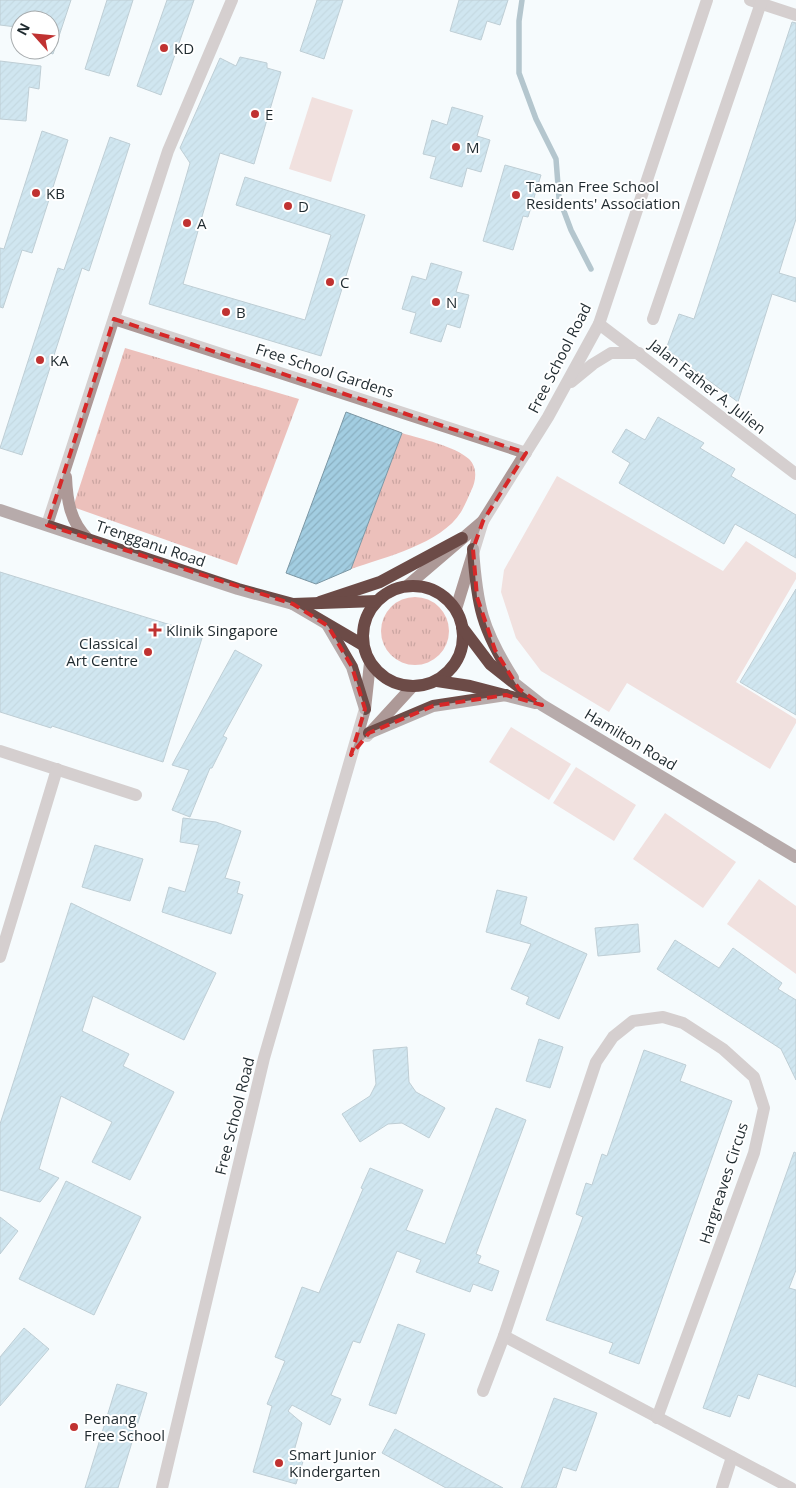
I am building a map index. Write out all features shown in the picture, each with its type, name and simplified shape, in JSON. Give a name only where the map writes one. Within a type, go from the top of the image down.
[{"type":"main road","name":"Trengganu Road","points":[[0,510],[238,589],[292,604],[363,644]]},
{"type":"main road","points":[[320,602],[380,582],[462,538]]},
{"type":"main road","points":[[474,549],[477,597],[484,625],[495,650],[519,689]]},
{"type":"main road","points":[[407,586],[422,587],[435,591],[446,599],[456,609],[462,627],[463,643],[458,658],[449,671],[437,681],[412,687],[395,684],[381,676],[370,663],[363,644],[366,621],[377,601],[391,591],[407,586]]},
{"type":"main road","name":"Trengganu Road","points":[[292,604],[377,601]]},
{"type":"main road","points":[[328,626],[352,667],[365,709]]},
{"type":"main road","points":[[462,627],[490,664],[519,689],[542,705]]},
{"type":"main road","name":"Hamilton Road","points":[[437,681],[470,686],[542,705],[796,857]]},
{"type":"main road","points":[[369,733],[433,706],[506,695]]},
{"type":"street","points":[[47,525],[176,129],[232,0]]},
{"type":"street","name":"Free School Road","points":[[456,609],[483,521],[566,386],[599,324],[708,0]]},
{"type":"street","points":[[653,319],[758,1],[796,15]]},
{"type":"street","name":"Free School Gardens","points":[[114,319],[332,388],[526,453]]},
{"type":"street","name":"Jalan Father A. Julien","points":[[599,324],[639,352],[796,474]]},
{"type":"street","points":[[566,386],[593,364],[611,354],[639,352]]},
{"type":"street","points":[[65,470],[68,506],[72,517],[88,539]]},
{"type":"street","name":"Free School Road","points":[[407,586],[483,521]]},
{"type":"street","name":"Free School Road","points":[[162,1488],[264,1058],[365,709],[370,663]]},
{"type":"street","name":"Free School Road","points":[[351,755],[412,687]]},
{"type":"street","points":[[0,750],[136,795]]},
{"type":"street","points":[[0,957],[3,936],[57,769]]},
{"type":"street","name":"Hargreaves Circus","points":[[483,1391],[504,1336],[596,1062],[613,1037],[633,1021],[663,1017],[683,1023],[723,1050],[754,1077],[764,1108],[754,1153],[657,1418]]},
{"type":"street","points":[[504,1336],[791,1488]]},
{"type":"street","points":[[722,1488],[732,1457]]},
{"type":"highlighted area","points":[[114,319],[526,453],[483,521],[473,549],[477,597],[495,650],[519,689],[542,705],[506,695],[433,706],[369,733],[351,755],[365,709],[352,667],[328,626],[293,604],[47,525]]},
{"type":"green space","points":[[312,97],[353,110],[331,182],[289,169]]},
{"type":"green space","points":[[125,348],[299,399],[237,565],[73,507]]},
{"type":"green space","points":[[402,433],[428,440],[463,454],[474,466],[475,479],[473,487],[461,512],[440,533],[411,548],[351,569]]},
{"type":"green space","points":[[557,476],[723,571],[746,541],[796,573],[796,579],[736,682],[796,719],[796,723],[770,769],[627,683],[609,712],[541,671],[516,638],[501,592],[504,570]]},
{"type":"green space","points":[[415,597],[428,599],[439,607],[447,618],[449,631],[447,644],[439,655],[428,663],[415,665],[402,663],[391,655],[383,644],[381,631],[383,618],[391,607],[402,599]]},
{"type":"green space","points":[[511,727],[571,764],[549,800],[489,762]]},
{"type":"green space","points":[[576,767],[636,805],[614,841],[553,803]]},
{"type":"green space","points":[[665,813],[736,862],[703,908],[633,859]]},
{"type":"green space","points":[[759,879],[796,906],[796,974],[727,924]]},
{"type":"building","points":[[0,0],[71,0],[60,33],[60,10],[10,10],[10,26],[0,25]]},
{"type":"building","points":[[107,0],[133,0],[109,76],[85,69]]},
{"type":"building","name":"KD","points":[[167,0],[194,0],[161,95],[137,86]]},
{"type":"building","points":[[317,0],[343,0],[324,59],[300,51]]},
{"type":"building","points":[[459,0],[508,0],[500,25],[487,21],[481,40],[450,31]]},
{"type":"building","points":[[792,22],[796,23],[796,219],[779,273],[796,278],[796,302],[772,294],[738,402],[666,349],[679,314],[694,319]]},
{"type":"building","points":[[240,57],[267,63],[267,68],[281,72],[254,164],[220,153],[183,284],[305,320],[331,235],[236,205],[245,177],[365,215],[321,356],[149,304],[190,163],[180,148],[220,58],[236,66]]},
{"type":"building","points":[[0,61],[41,66],[39,89],[29,87],[26,121],[0,119]]},
{"type":"building","name":"M","points":[[452,107],[483,116],[477,136],[490,140],[481,172],[467,168],[462,187],[430,178],[436,157],[423,154],[432,120],[447,125]]},
{"type":"building","name":"KB","points":[[42,131],[68,140],[32,253],[22,250],[3,308],[0,307],[0,248],[4,249]]},
{"type":"building","name":"KA","points":[[110,137],[130,144],[89,271],[82,268],[22,455],[0,448],[58,268],[64,270]]},
{"type":"building","name":"Taman Free School Residents' Association","points":[[505,165],[541,175],[528,217],[523,216],[513,250],[483,241]]},
{"type":"building","name":"N","points":[[431,263],[462,272],[456,292],[469,295],[460,328],[447,324],[441,342],[410,333],[416,313],[402,309],[412,276],[426,280]]},
{"type":"building","points":[[346,412],[402,433],[351,569],[316,584],[286,573]]},
{"type":"building","points":[[658,417],[704,443],[700,448],[735,469],[731,476],[796,515],[796,558],[735,524],[724,544],[619,483],[630,463],[612,452],[626,429],[645,440]]},
{"type":"building","points":[[0,572],[203,635],[163,762],[52,726],[51,728],[0,712]]},
{"type":"building","points":[[796,589],[796,715],[740,682]]},
{"type":"building","points":[[235,650],[262,665],[223,736],[227,738],[212,768],[210,768],[190,817],[172,810],[189,770],[172,765]]},
{"type":"building","points":[[183,818],[216,822],[241,831],[225,878],[240,882],[237,893],[243,895],[231,934],[162,912],[169,887],[185,892],[199,845],[180,842]]},
{"type":"building","points":[[95,845],[143,859],[130,901],[82,887]]},
{"type":"building","points":[[497,890],[527,897],[520,924],[587,954],[559,1019],[526,1004],[529,997],[511,989],[531,944],[486,932]]},
{"type":"building","points":[[71,903],[216,973],[184,1040],[93,996],[82,1031],[129,1054],[123,1066],[174,1092],[130,1180],[92,1162],[112,1122],[61,1096],[39,1169],[59,1178],[40,1202],[0,1190],[0,1124]]},
{"type":"building","points":[[638,924],[640,952],[598,956],[595,928]]},
{"type":"building","points":[[675,940],[719,968],[733,948],[782,983],[778,989],[796,1000],[796,1080],[781,1049],[657,969]]},
{"type":"building","points":[[539,1039],[563,1047],[550,1088],[526,1081]]},
{"type":"building","points":[[407,1047],[409,1082],[416,1092],[445,1108],[429,1138],[402,1123],[388,1124],[360,1142],[342,1114],[370,1096],[376,1084],[373,1050]]},
{"type":"building","points":[[644,1050],[686,1065],[680,1081],[732,1101],[639,1364],[609,1353],[613,1343],[546,1320],[583,1217],[576,1214],[586,1183],[592,1185],[602,1154],[607,1156]]},
{"type":"building","points":[[496,1108],[526,1120],[476,1254],[481,1256],[478,1263],[499,1271],[492,1291],[473,1284],[470,1292],[416,1272],[421,1260],[397,1251],[360,1343],[353,1341],[331,1395],[341,1399],[330,1425],[292,1405],[288,1411],[302,1423],[294,1451],[305,1455],[296,1484],[253,1472],[272,1406],[267,1404],[285,1361],[275,1357],[302,1287],[319,1293],[370,1168],[423,1190],[406,1230],[445,1244]]},
{"type":"building","points":[[794,1152],[796,1153],[796,1270],[789,1288],[796,1290],[796,1387],[758,1374],[749,1399],[738,1395],[730,1417],[703,1408]]},
{"type":"building","points":[[66,1181],[141,1217],[94,1315],[19,1279]]},
{"type":"building","points":[[0,1217],[18,1231],[0,1254]]},
{"type":"building","points":[[398,1324],[425,1334],[396,1414],[369,1405]]},
{"type":"building","points":[[24,1328],[49,1349],[0,1406],[0,1357]]},
{"type":"building","points":[[117,1384],[147,1393],[118,1488],[85,1488]]},
{"type":"building","points":[[554,1398],[597,1413],[576,1471],[563,1467],[556,1488],[521,1488]]},
{"type":"building","points":[[395,1429],[503,1488],[446,1488],[382,1453]]},
{"type":"waterway","points":[[522,0],[519,21],[519,73],[536,119],[556,159],[559,198],[571,230],[591,269]]},
{"type":"place","name":"KD","points":[[164,48]]},
{"type":"place","name":"E","points":[[255,114]]},
{"type":"place","name":"M","points":[[456,147]]},
{"type":"place","name":"KB","points":[[36,193]]},
{"type":"place","name":"Taman Free School Residents' Association","points":[[516,195]]},
{"type":"place","name":"D","points":[[288,206]]},
{"type":"place","name":"A","points":[[187,223]]},
{"type":"place","name":"C","points":[[330,282]]},
{"type":"place","name":"N","points":[[436,302]]},
{"type":"place","name":"B","points":[[226,312]]},
{"type":"place","name":"KA","points":[[40,360]]},
{"type":"place","name":"Klinik Singapore","points":[[155,630]]},
{"type":"place","name":"Classical Art Centre","points":[[148,652]]},
{"type":"place","name":"Penang Free School","points":[[74,1427]]},
{"type":"place","name":"Smart Junior Kindergarten","points":[[279,1463]]}]
